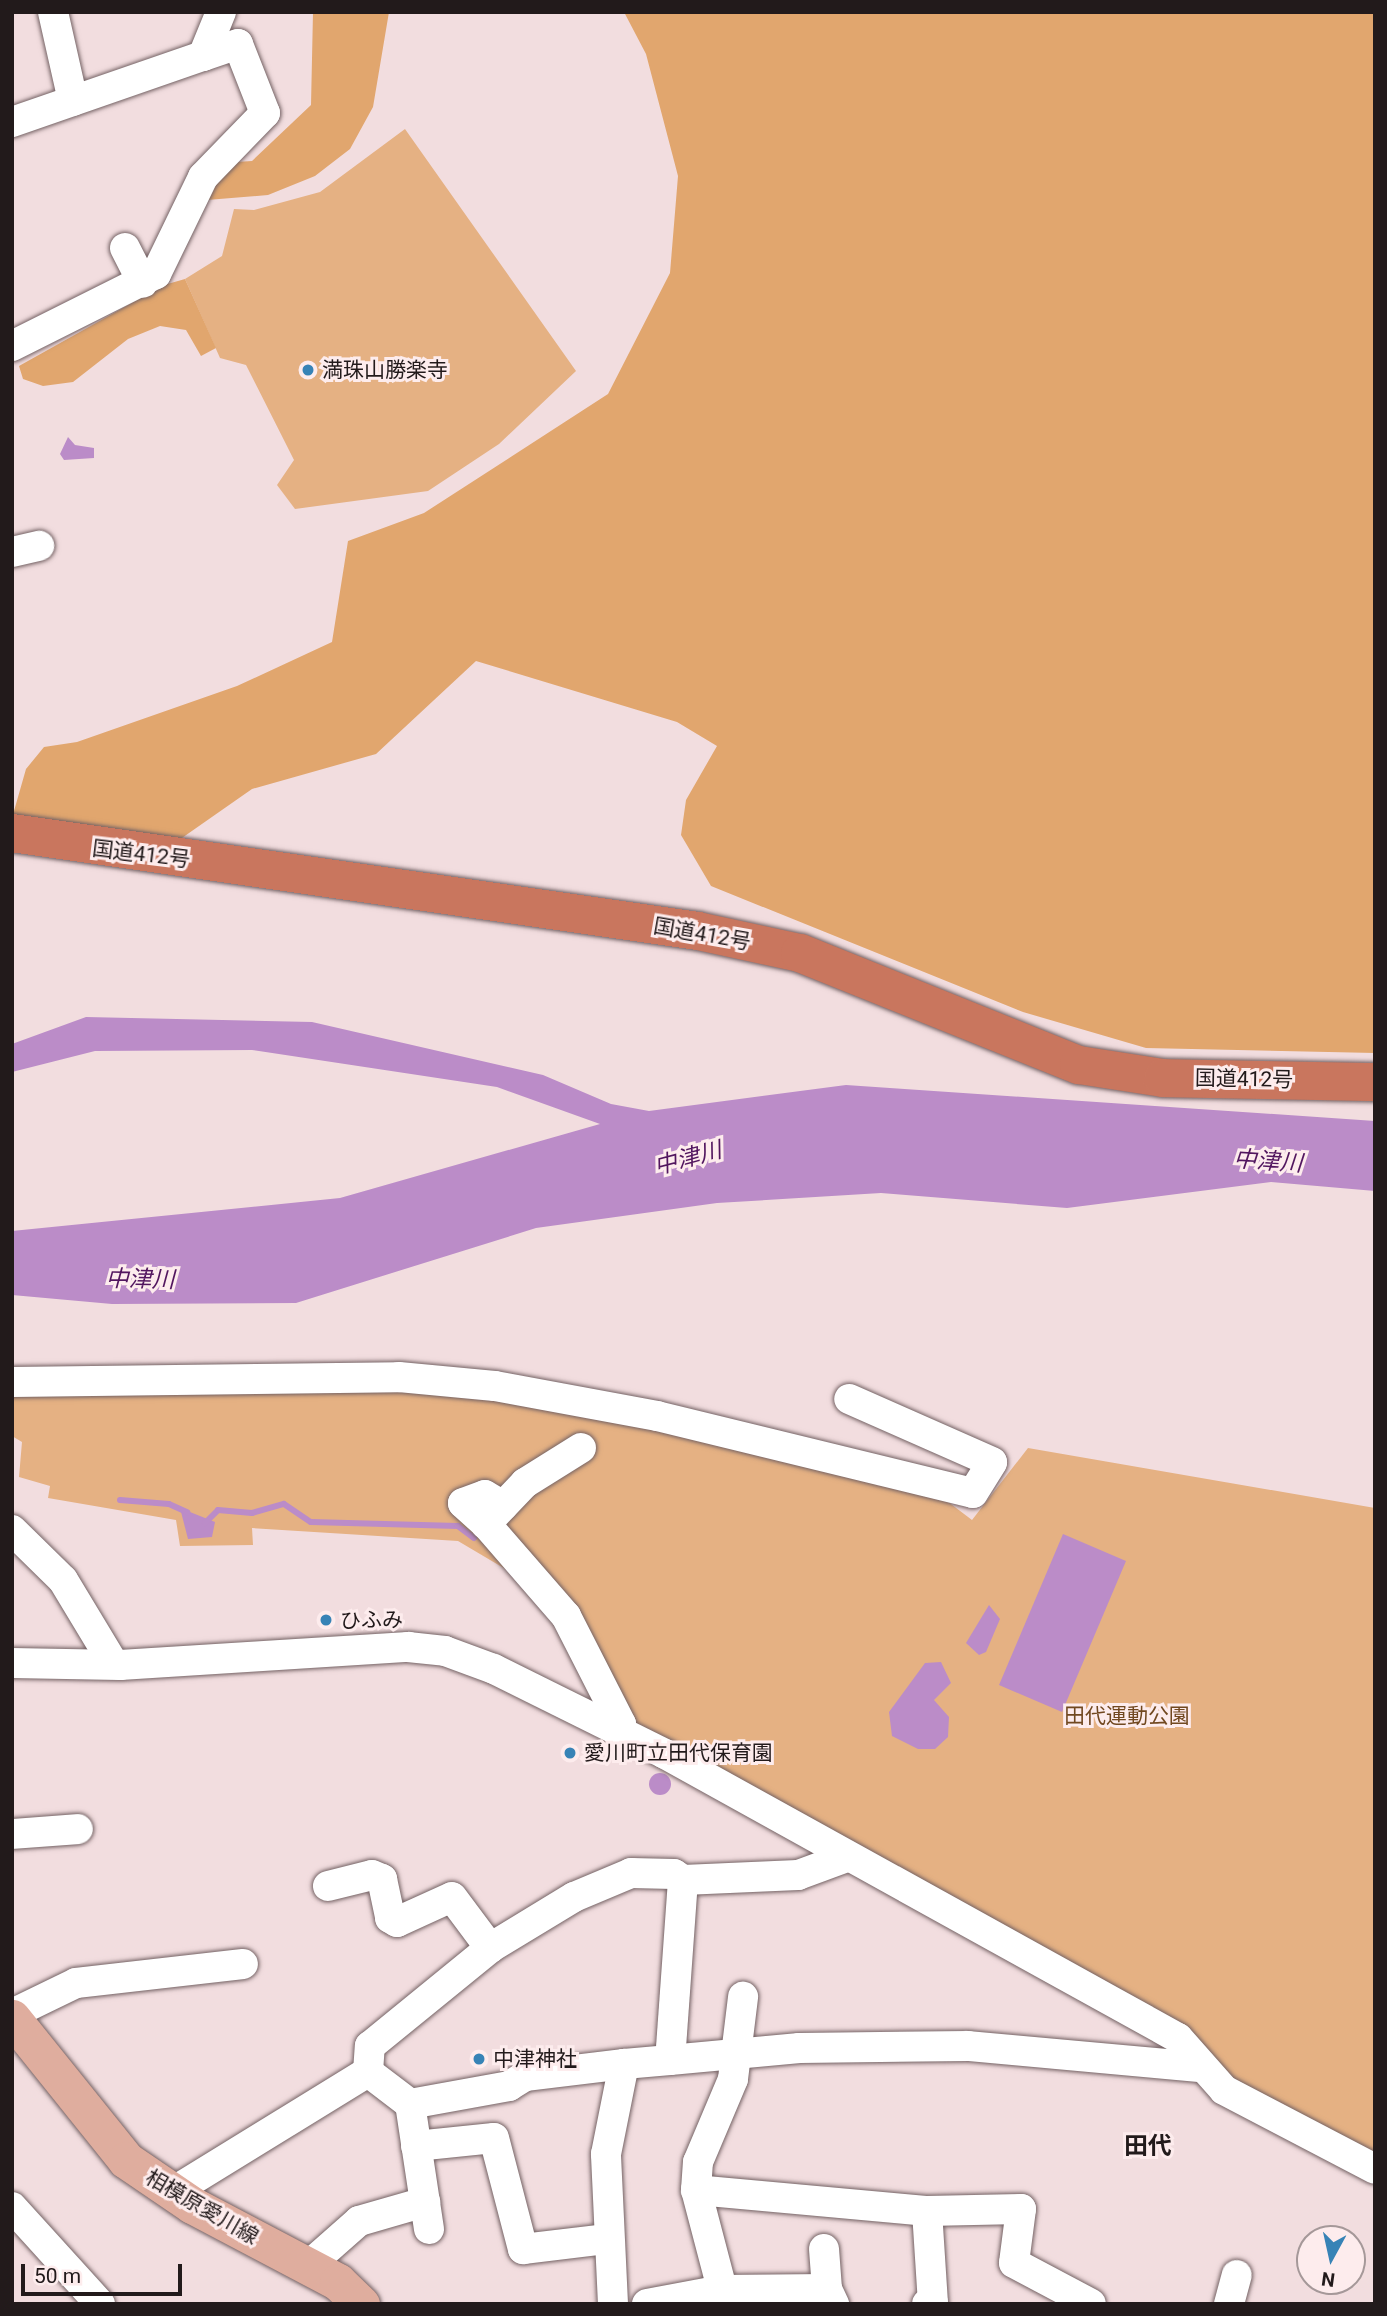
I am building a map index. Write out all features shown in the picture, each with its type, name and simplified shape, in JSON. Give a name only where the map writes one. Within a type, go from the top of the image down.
[{"type":"highway","name":"国道412号","points":[[12,833],[684,929],[787,950],[1079,1065],[1163,1078],[1375,1082]]},
{"type":"main road","name":"相模原愛川線","points":[[12,2016],[98,2133],[172,2193],[338,2282],[361,2304]]},
{"type":"street","points":[[53,12],[73,102]]},
{"type":"street","points":[[203,57],[221,12]]},
{"type":"street","points":[[12,122],[238,44],[265,113],[203,177],[156,274],[143,283],[12,346]]},
{"type":"street","points":[[125,248],[143,283]]},
{"type":"street","points":[[12,1382],[399,1377],[495,1386],[657,1416],[973,1493],[992,1462],[849,1399]]},
{"type":"street","points":[[581,1448],[525,1483],[495,1515],[566,1616],[621,1724],[619,1731]]},
{"type":"street","points":[[12,1530],[63,1580],[113,1663]]},
{"type":"street","points":[[12,1663],[113,1663],[408,1647],[445,1651],[619,1731],[1178,2038],[1198,2067],[1224,2090],[1375,2169]]},
{"type":"street","points":[[12,1834],[66,1835]]},
{"type":"street","points":[[368,2072],[370,2046],[490,1948],[574,1896],[631,1873],[674,1874],[683,1880],[798,1875],[847,1857]]},
{"type":"street","points":[[328,1886],[372,1875],[382,1879],[390,1918],[397,1922],[452,1897],[490,1948]]},
{"type":"street","points":[[670,2060],[683,1880]]},
{"type":"street","points":[[12,2016],[76,1983],[243,1964]]},
{"type":"street","points":[[724,2297],[696,2190],[698,2162],[739,2055],[743,1997]]},
{"type":"street","points":[[410,2104],[509,2086],[525,2076],[624,2064],[739,2055],[968,2046],[1198,2067]]},
{"type":"street","points":[[613,2304],[607,2239],[606,2154],[624,2064]]},
{"type":"street","points":[[308,2266],[359,2221],[427,2216],[410,2104],[368,2072]]},
{"type":"street","points":[[172,2193],[368,2072]]},
{"type":"street","points":[[416,2146],[494,2138],[523,2249],[607,2239]]},
{"type":"street","points":[[696,2190],[927,2211],[1021,2209],[1014,2263],[1083,2303]]},
{"type":"street","points":[[12,2207],[85,2299]]},
{"type":"street","points":[[927,2211],[931,2303]]},
{"type":"street","points":[[648,2304],[724,2297],[831,2297],[824,2249]]},
{"type":"street","points":[[1229,2304],[1237,2275]]},
{"type":"green space","points":[[405,129],[576,371],[499,444],[428,491],[295,509],[277,485],[294,460],[246,365],[220,358],[185,279],[222,256],[234,209],[254,210],[320,192]]},
{"type":"green space","name":"田代運動公園","points":[[435,1390],[660,1427],[939,1495],[972,1520],[1028,1448],[1375,1508],[1375,2159],[1235,2086],[629,1725],[539,1589],[458,1541],[252,1528],[253,1545],[180,1546],[176,1520],[48,1498],[50,1486],[19,1477],[22,1442],[12,1436],[12,1393]]},
{"type":"shaded area","points":[[313,12],[389,12],[373,107],[350,149],[315,176],[268,195],[207,200],[220,163],[252,161],[311,105]]},
{"type":"shaded area","points":[[624,12],[1375,12],[1375,1053],[1146,1048],[1023,1012],[711,886],[681,835],[686,800],[717,746],[677,722],[476,661],[376,754],[252,789],[179,840],[12,818],[26,769],[44,747],[77,742],[237,686],[332,642],[348,541],[424,513],[608,394],[670,273],[678,176],[646,54]]},
{"type":"shaded area","points":[[185,279],[216,348],[201,356],[186,330],[160,326],[128,339],[73,382],[43,386],[23,379],[19,366],[164,285]]},
{"type":"water","points":[[68,437],[75,445],[94,448],[94,458],[64,460],[60,454]]},
{"type":"water","name":"中津川","points":[[86,1017],[312,1022],[543,1075],[611,1104],[649,1111],[846,1085],[1375,1121],[1375,1191],[1271,1182],[1067,1208],[881,1193],[717,1203],[536,1228],[296,1303],[112,1304],[12,1295],[12,1231],[340,1198],[600,1124],[497,1087],[252,1050],[95,1051],[12,1072],[12,1044]]},
{"type":"water","points":[[180,1508],[215,1522],[212,1537],[188,1539]]},
{"type":"water","points":[[1063,1534],[1126,1561],[1062,1712],[999,1685]]},
{"type":"water","points":[[989,1605],[1000,1619],[986,1652],[979,1655],[966,1643]]},
{"type":"water","points":[[941,1662],[951,1683],[934,1700],[949,1717],[948,1737],[935,1749],[918,1749],[892,1736],[889,1712],[925,1663]]},
{"type":"water","points":[[660,1773],[668,1776],[671,1784],[668,1792],[660,1795],[652,1792],[649,1784],[652,1776]]},
{"type":"waterway","points":[[120,1500],[169,1504],[187,1512]]},
{"type":"waterway","points":[[205,1523],[218,1510],[252,1513],[284,1504],[311,1522],[458,1526],[474,1538]]},
{"type":"place","name":"満珠山勝楽寺","points":[[308,370]]},
{"type":"place","name":"ひふみ","points":[[326,1620]]},
{"type":"place","name":"愛川町立田代保育園","points":[[570,1753]]},
{"type":"place","name":"中津神社","points":[[479,2059]]},
{"type":"district","name":"田代","points":[[1148,2147]]}]
